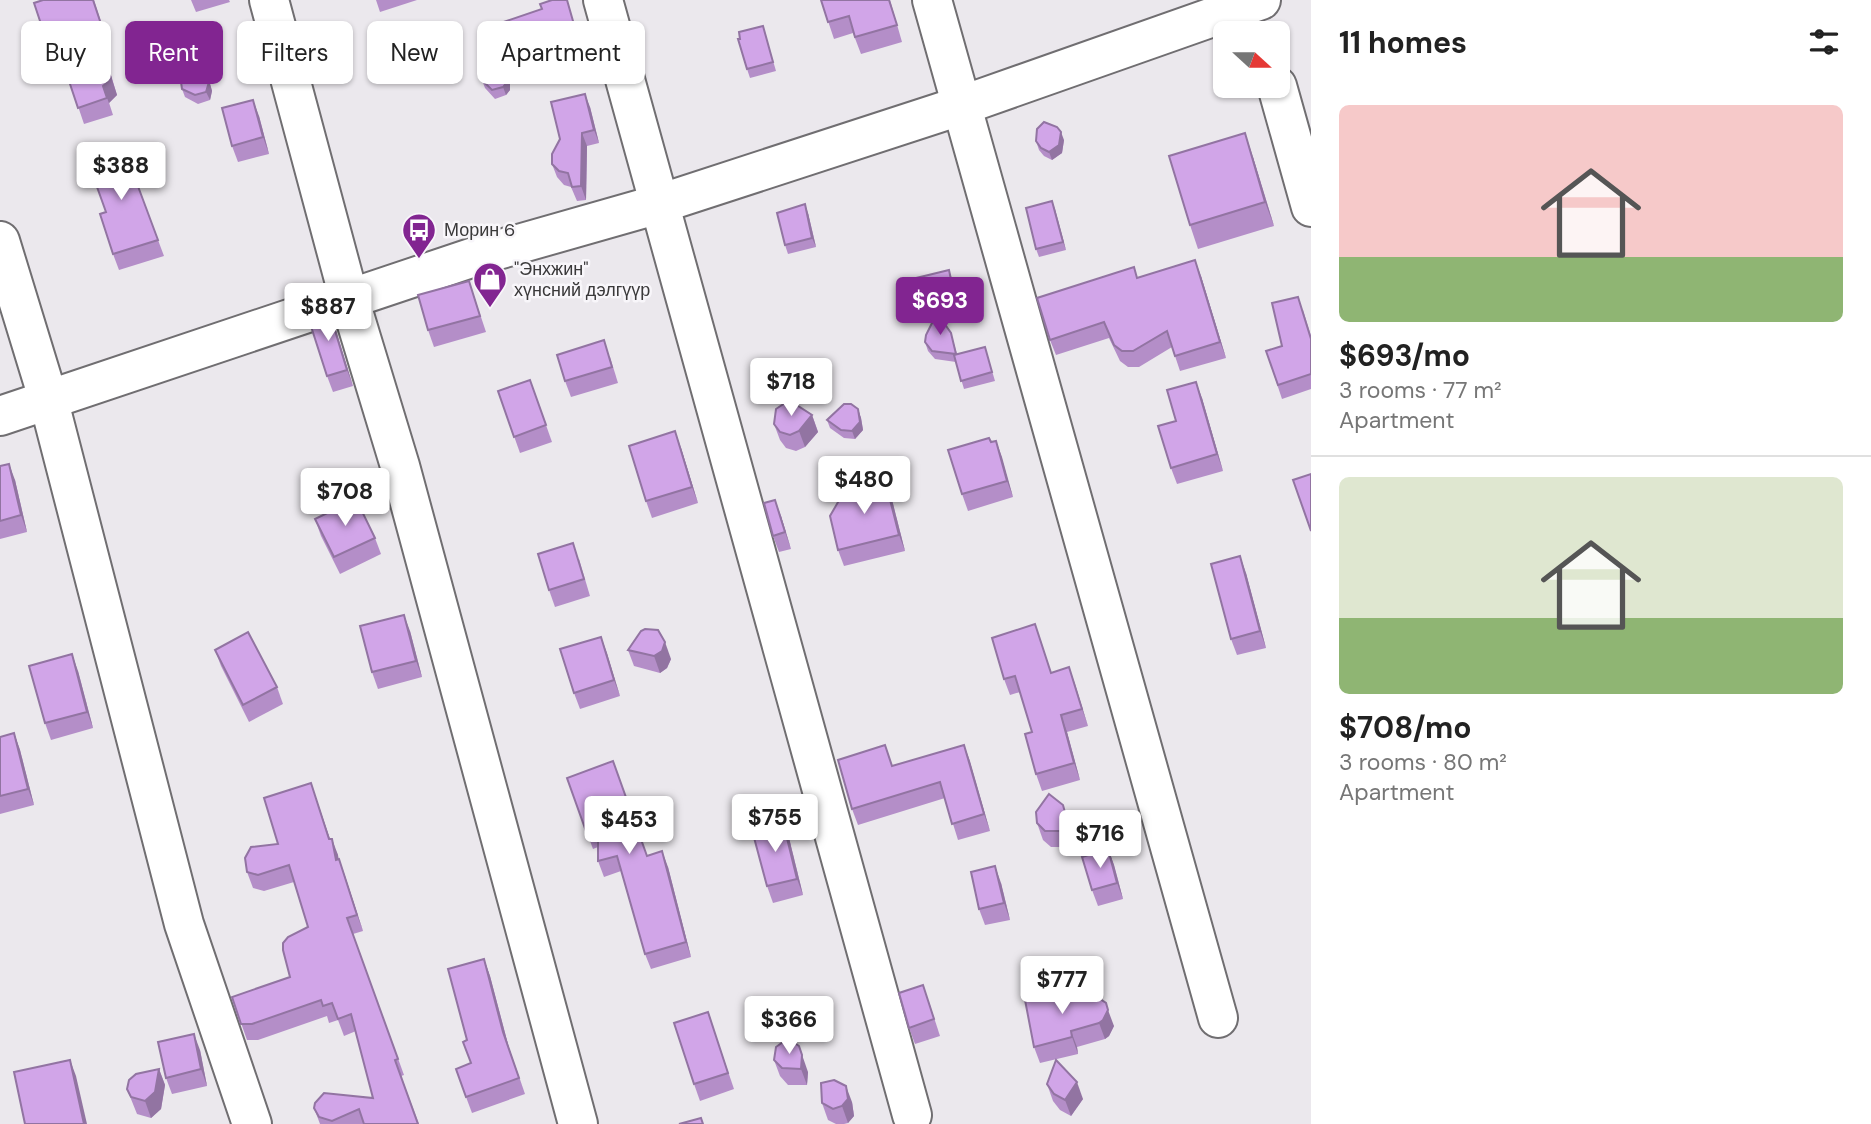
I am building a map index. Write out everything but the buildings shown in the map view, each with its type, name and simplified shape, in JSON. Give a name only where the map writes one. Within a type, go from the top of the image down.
[{"type":"street","points":[[269,0],[349,298],[400,466],[578,1124]]},
{"type":"street","points":[[603,0],[912,1115]]},
{"type":"street","points":[[932,0],[1218,1018]]},
{"type":"street","points":[[0,415],[480,254],[659,204],[1258,9]]},
{"type":"street","points":[[1280,98],[1311,207]]},
{"type":"street","points":[[0,241],[48,398],[184,925],[252,1124]]},
{"type":"place","name":"Морин 6","points":[[419,260]]},
{"type":"place","name":"\"Энхжин\" хүнсний дэлгүүр","points":[[490,309]]}]
